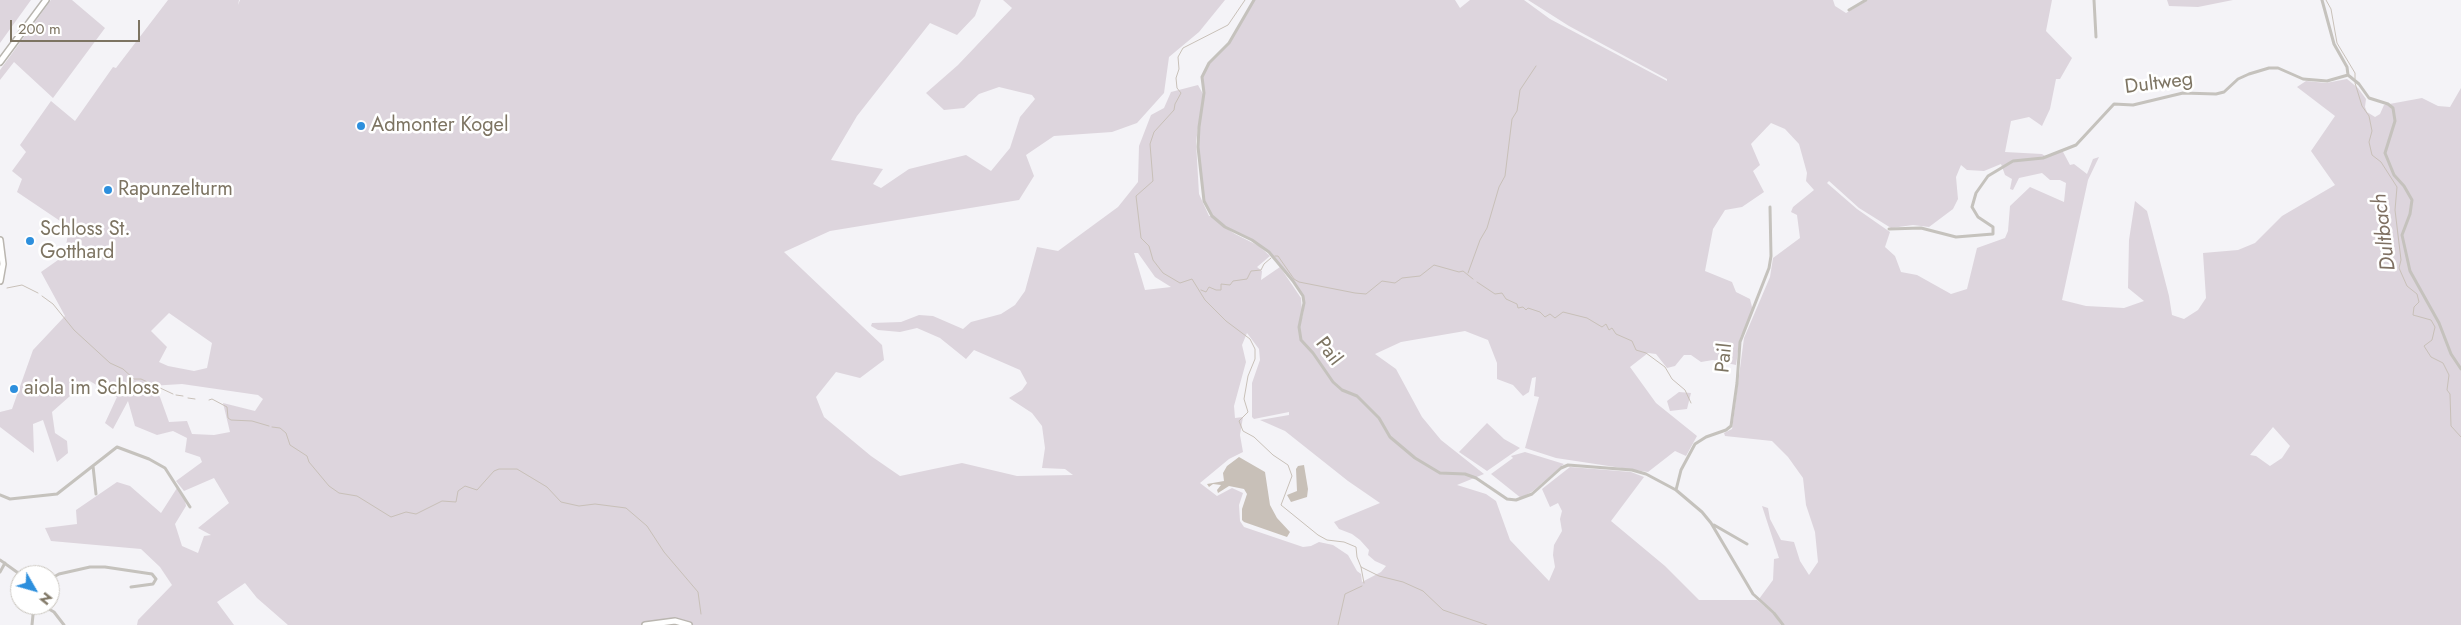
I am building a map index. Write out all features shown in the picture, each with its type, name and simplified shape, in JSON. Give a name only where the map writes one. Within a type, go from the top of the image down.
[{"type":"main road","points":[[0,62],[46,0]]},
{"type":"main road","points":[[0,240],[3,264],[0,282]]},
{"type":"main road","points":[[646,625],[675,622],[689,625]]},
{"type":"street","name":"Pail","points":[[1254,0],[1228,43],[1209,63],[1202,77],[1204,94],[1198,127],[1198,147],[1204,201],[1212,216],[1225,227],[1252,240],[1269,252],[1293,281],[1303,296],[1304,303],[1299,326],[1301,340],[1313,353],[1333,382],[1342,390],[1357,396],[1379,418],[1390,436],[1415,458],[1440,472],[1465,474],[1476,478],[1507,499],[1524,498],[1532,494],[1561,468],[1575,464],[1639,472],[1676,490],[1711,523],[1747,544]]},
{"type":"street","points":[[1850,10],[1866,0]]},
{"type":"street","points":[[2094,0],[2096,37]]},
{"type":"street","points":[[2322,0],[2334,44],[2347,67],[2348,75],[2369,98],[2388,104],[2393,108],[2395,121],[2385,153],[2394,175],[2407,190],[2412,200],[2412,207],[2402,235],[2410,271],[2439,323],[2451,354],[2461,369]]},
{"type":"street","name":"Dultweg","points":[[1889,229],[1921,228],[1956,236],[1994,234],[1993,227],[1978,217],[1972,208],[1976,193],[1988,176],[2013,161],[2043,158],[2076,145],[2114,104],[2133,105],[2183,93],[2216,94],[2224,92],[2238,79],[2269,68],[2278,68],[2304,79],[2327,81],[2348,75]]},
{"type":"street","name":"Pail","points":[[1676,490],[1680,470],[1695,444],[1706,436],[1726,430],[1730,426],[1738,383],[1740,342],[1770,268],[1770,206]]},
{"type":"street","points":[[0,494],[10,499],[57,494],[117,447],[129,450],[165,468],[190,507]]},
{"type":"street","points":[[93,466],[96,494]]},
{"type":"street","name":"Pail","points":[[1711,523],[1753,594],[1774,613],[1783,625]]},
{"type":"street","points":[[0,560],[10,567]]},
{"type":"street","points":[[0,572],[5,563]]},
{"type":"street","points":[[60,574],[90,567],[105,567],[152,574],[156,579],[153,584],[132,587]]},
{"type":"street","points":[[56,615],[64,625]]},
{"type":"shaded area","points":[[0,0],[31,0],[0,43]]},
{"type":"shaded area","points":[[51,0],[72,0],[105,28],[53,98],[14,62],[0,80],[0,70]]},
{"type":"shaded area","points":[[168,0],[239,0],[238,5],[240,0],[981,0],[975,16],[957,35],[930,23],[857,116],[831,160],[883,169],[873,184],[881,188],[909,169],[966,155],[991,171],[1010,148],[1020,117],[1035,99],[1032,95],[999,87],[979,94],[964,108],[944,110],[926,93],[958,65],[1012,8],[1003,0],[1225,0],[1199,32],[1169,57],[1164,93],[1137,123],[1112,132],[1054,136],[1026,155],[1034,176],[1019,200],[830,231],[784,252],[882,345],[884,360],[860,378],[836,372],[816,397],[824,417],[871,456],[900,476],[962,463],[1017,476],[1073,475],[1065,469],[1042,468],[1045,448],[1042,426],[1032,413],[1009,398],[1022,390],[1027,383],[1020,370],[974,350],[966,359],[940,338],[917,328],[900,332],[878,330],[871,326],[872,323],[901,322],[919,315],[933,316],[963,329],[971,322],[1001,314],[1015,305],[1025,291],[1037,247],[1058,251],[1118,207],[1138,182],[1139,146],[1151,115],[1164,108],[1171,92],[1198,85],[1203,94],[1196,142],[1199,194],[1209,216],[1212,216],[1204,201],[1198,147],[1204,93],[1202,77],[1209,63],[1229,43],[1254,0],[1455,0],[1460,8],[1470,0],[1524,0],[1550,19],[1667,81],[1667,79],[1569,26],[1528,0],[1833,0],[1835,6],[1846,13],[1868,0],[2052,0],[2046,31],[2072,58],[2060,79],[2056,79],[2050,109],[2042,126],[2029,117],[2011,121],[2005,152],[2042,154],[2045,156],[2062,150],[2070,165],[2074,164],[2087,174],[2093,159],[2099,157],[2088,180],[2062,300],[2086,306],[2124,308],[2144,301],[2128,288],[2129,240],[2135,201],[2147,211],[2169,296],[2172,315],[2184,319],[2198,310],[2206,298],[2203,253],[2238,250],[2255,243],[2282,216],[2335,185],[2311,151],[2335,116],[2297,87],[2306,81],[2326,83],[2347,79],[2358,88],[2366,99],[2365,107],[2367,112],[2375,117],[2380,114],[2384,105],[2422,98],[2438,106],[2450,107],[2461,88],[2461,625],[1784,625],[1775,612],[1759,599],[1773,580],[1774,559],[1779,558],[1762,506],[1768,508],[1770,519],[1781,540],[1794,542],[1800,561],[1809,575],[1818,562],[1815,532],[1806,505],[1803,478],[1788,457],[1772,441],[1725,436],[1724,433],[1732,429],[1744,338],[1770,277],[1773,258],[1800,238],[1797,215],[1791,212],[1793,207],[1814,190],[1806,181],[1807,173],[1799,144],[1785,129],[1771,123],[1751,144],[1760,165],[1753,171],[1764,192],[1742,207],[1725,210],[1713,229],[1705,271],[1732,282],[1736,292],[1750,299],[1753,311],[1740,338],[1736,365],[1713,360],[1701,362],[1691,355],[1684,355],[1675,366],[1667,368],[1656,354],[1648,353],[1630,367],[1656,403],[1697,436],[1686,456],[1675,451],[1648,472],[1556,458],[1525,448],[1539,397],[1534,396],[1536,377],[1532,378],[1529,392],[1523,396],[1513,385],[1497,379],[1497,363],[1488,340],[1465,331],[1401,342],[1375,354],[1396,369],[1422,417],[1441,440],[1484,474],[1457,485],[1486,494],[1496,501],[1510,540],[1549,581],[1555,567],[1554,545],[1562,531],[1560,519],[1562,511],[1558,503],[1550,507],[1542,489],[1570,467],[1631,472],[1644,477],[1611,521],[1665,566],[1699,600],[1757,600],[1774,614],[1781,625],[288,625],[257,598],[245,583],[217,602],[234,625],[137,625],[138,620],[172,585],[160,567],[141,549],[51,541],[45,528],[77,524],[76,510],[117,482],[130,486],[161,513],[177,488],[185,500],[186,506],[175,524],[182,546],[198,553],[204,536],[211,535],[198,528],[229,503],[214,478],[184,491],[176,481],[202,462],[200,457],[185,452],[187,438],[173,431],[157,435],[135,426],[128,401],[113,429],[105,423],[117,397],[88,380],[52,412],[55,433],[67,441],[68,453],[57,462],[43,420],[33,424],[34,453],[0,427],[0,412],[12,409],[33,350],[65,316],[41,272],[58,260],[66,246],[69,227],[17,192],[22,179],[12,171],[26,152],[20,145],[51,101],[75,121],[113,67],[116,68]],"holes":[[[2001,164],[2005,175],[2012,179],[2010,189],[2013,190],[2019,178],[2042,173],[2050,180],[2060,180],[2066,183],[2064,202],[2030,187],[2010,206],[2008,231],[2005,238],[1977,248],[1967,289],[1951,294],[1917,275],[1901,272],[1895,256],[1885,247],[1890,232],[1857,209],[1827,183],[1829,181],[1859,208],[1891,228],[1913,225],[1929,227],[1953,209],[1958,199],[1956,177],[1961,165],[1967,170],[1984,171]],[[1212,216],[1225,227],[1252,240],[1269,252],[1293,281],[1303,296],[1304,303],[1303,315],[1299,326],[1302,311],[1301,298],[1280,267],[1261,280],[1262,271],[1257,267],[1270,256],[1259,246],[1235,234],[1223,226]],[[1134,253],[1138,253],[1155,277],[1171,287],[1145,290]],[[169,313],[212,343],[207,368],[194,371],[168,366],[159,362],[167,347],[151,331]],[[1247,333],[1259,349],[1260,360],[1252,383],[1252,417],[1254,419],[1289,412],[1289,415],[1260,420],[1285,431],[1348,481],[1380,503],[1334,522],[1339,529],[1352,534],[1360,540],[1369,550],[1368,555],[1375,561],[1386,566],[1381,572],[1362,582],[1361,574],[1357,571],[1348,555],[1333,545],[1319,542],[1303,547],[1244,527],[1240,521],[1239,505],[1243,493],[1232,488],[1217,496],[1200,483],[1229,459],[1243,452],[1240,435],[1243,417],[1235,418],[1234,406],[1246,362],[1242,345]],[[182,384],[258,395],[263,399],[255,411],[223,403],[230,432],[214,435],[192,434],[187,421],[169,422],[160,397],[150,386]],[[2273,427],[2290,446],[2282,458],[2270,466],[2256,456],[2250,455]]]},
{"type":"shaded area","points":[[2167,0],[2233,0],[2198,7],[2169,6]]},
{"type":"shaded area","points":[[1679,392],[1691,393],[1687,409],[1670,411],[1667,401]]},
{"type":"shaded area","points":[[1487,423],[1504,439],[1520,448],[1487,471],[1459,452]]},
{"type":"shaded area","points":[[1525,452],[1564,464],[1533,491],[1521,498],[1491,474],[1513,458],[1511,456]]},
{"type":"shaded area","points":[[1239,457],[1265,472],[1270,505],[1277,518],[1290,532],[1287,537],[1242,520],[1242,509],[1247,494],[1244,489],[1229,486],[1218,493],[1217,490],[1221,485],[1213,484],[1209,487],[1207,484],[1224,481],[1223,473],[1227,466]]},
{"type":"shaded area","points":[[1304,465],[1308,489],[1307,497],[1291,502],[1287,495],[1297,491],[1296,469],[1298,466]]},
{"type":"waterway","points":[[1245,0],[1228,25],[1183,48],[1178,57],[1179,69],[1176,78],[1177,88],[1181,93],[1174,110],[1154,132],[1150,144],[1153,181],[1136,196],[1141,238],[1149,246],[1153,260],[1163,273],[1180,283],[1192,279],[1205,300],[1226,321],[1250,339],[1255,349],[1255,359],[1248,376],[1244,399],[1248,412],[1239,421],[1243,431],[1254,437],[1273,455],[1288,465],[1292,476],[1281,505],[1318,535],[1327,540],[1344,542],[1356,547],[1361,567],[1379,576],[1403,582],[1423,591],[1443,610],[1487,625]]},
{"type":"waterway","name":"Dultbach","points":[[2326,0],[2331,9],[2337,43],[2355,73],[2355,79]]},
{"type":"waterway","points":[[1468,273],[1480,240],[1487,228],[1499,187],[1505,176],[1512,119],[1517,111],[1520,90],[1536,66]]},
{"type":"waterway","name":"Dultbach","points":[[2355,83],[2362,106],[2369,116],[2372,131],[2369,142],[2372,155],[2381,162],[2397,187],[2395,210],[2401,260],[2399,268],[2407,286],[2417,294],[2419,302],[2414,307],[2413,315],[2431,320],[2435,327],[2432,340],[2424,346],[2431,357],[2443,363],[2449,375],[2447,390],[2450,394],[2451,426],[2461,437]]},
{"type":"waterway","points":[[1275,256],[1278,256],[1294,279],[1299,282],[1355,293],[1366,294],[1382,281],[1395,283],[1402,278],[1420,276],[1434,265],[1459,272],[1463,271],[1473,279]]},
{"type":"waterway","points":[[1201,290],[1206,292],[1209,287],[1221,290],[1221,284],[1230,285],[1233,281],[1247,279],[1251,271],[1261,270],[1264,264],[1271,258]]},
{"type":"waterway","points":[[1477,282],[1495,294],[1502,293],[1506,299],[1517,304],[1518,308],[1523,307],[1526,310],[1528,308],[1540,312],[1545,317],[1550,314],[1555,318],[1563,312],[1587,318],[1602,327],[1606,324],[1609,330],[1612,328],[1616,334],[1632,341],[1636,350],[1646,353],[1665,367],[1672,379],[1685,390],[1691,403]]},
{"type":"waterway","points":[[7,288],[22,285],[38,293]]},
{"type":"waterway","points":[[42,296],[53,304],[74,330],[110,363],[123,369],[134,379],[141,379],[173,394]]},
{"type":"waterway","points":[[176,395],[183,396]]},
{"type":"waterway","points":[[188,398],[195,399]]},
{"type":"waterway","points":[[209,400],[212,399],[227,407],[228,418],[231,420],[252,421],[269,426]]},
{"type":"waterway","points":[[272,427],[280,428],[286,433],[290,445],[307,456],[309,462],[329,486],[339,493],[357,496],[391,517],[406,512],[416,514],[442,501],[456,502],[458,491],[465,486],[477,490],[494,471],[499,469],[517,469],[547,487],[561,502],[579,506],[595,504],[626,508],[647,526],[664,552],[698,592],[701,614]]},
{"type":"waterway","points":[[1361,567],[1364,583]]},
{"type":"waterway","points":[[1338,625],[1345,594],[1362,586]]},
{"type":"place","name":"Admonter Kogel","points":[[361,126]]},
{"type":"place","name":"Rapunzelturm","points":[[108,190]]},
{"type":"place","name":"Schloss St. Gotthard","points":[[30,241]]},
{"type":"place","name":"aiola im Schloss","points":[[14,389]]}]
